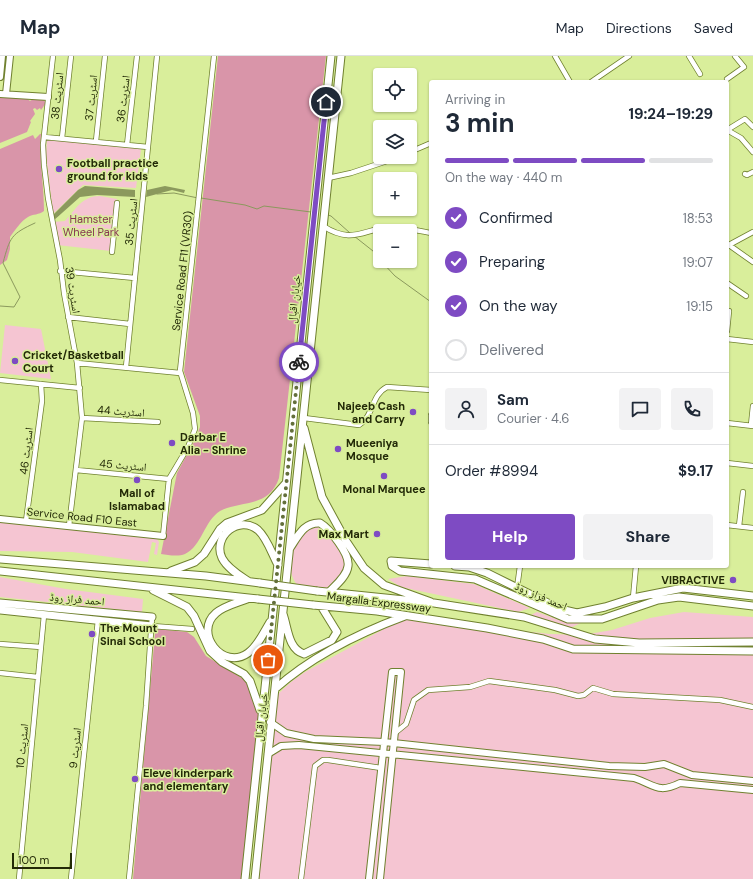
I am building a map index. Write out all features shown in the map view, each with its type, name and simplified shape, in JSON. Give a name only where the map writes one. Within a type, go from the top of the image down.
[{"type":"main road","name":"خیابان اقبال","points":[[245,879],[261,712],[278,566],[331,56]]},
{"type":"main road","name":"خیابان اقبال","points":[[254,879],[341,56]]},
{"type":"main road","points":[[318,178],[328,178]]},
{"type":"main road","points":[[298,372],[308,373]]},
{"type":"main road","points":[[303,421],[322,497],[346,541],[364,568],[384,585],[434,603]]},
{"type":"main road","points":[[165,573],[195,562],[204,554],[220,529],[227,523],[262,510],[286,483]]},
{"type":"main road","points":[[289,549],[303,529],[308,525],[320,523],[327,527],[336,539],[347,559],[348,566],[345,573],[330,591]]},
{"type":"main road","points":[[249,582],[230,568],[223,559],[220,550],[221,540],[231,529],[238,525],[248,525],[257,529],[263,536],[278,566]]},
{"type":"main road","points":[[0,559],[165,573],[249,582]]},
{"type":"main road","name":"احمد فراز روڈ","points":[[429,564],[391,561],[392,566],[400,571],[475,579],[568,619],[602,619],[658,600],[679,597],[753,606]]},
{"type":"main road","name":"احمد فراز روڈ","points":[[472,568],[560,609],[577,613],[605,607],[633,598],[683,588],[753,596]]},
{"type":"main road","name":"Margalla Expressway","points":[[0,571],[377,611],[494,629],[543,639],[573,648],[753,651]]},
{"type":"main road","name":"Margalla Expressway","points":[[249,582],[317,591],[330,591],[366,597],[434,603],[528,618],[595,639],[639,643],[753,642]]},
{"type":"main road","points":[[149,588],[187,607],[194,616],[210,651],[222,662],[244,674],[250,681],[261,712]]},
{"type":"main road","points":[[249,598],[223,609],[213,616],[209,622],[208,637],[214,648],[226,656],[234,658],[241,656],[254,648],[271,621]]},
{"type":"main road","name":"احمد فراز روڈ","points":[[0,603],[152,618]]},
{"type":"main road","points":[[282,612],[294,648],[298,652],[304,654],[332,640],[337,632],[321,606]]},
{"type":"main road","name":"احمد فراز روڈ","points":[[0,610],[152,626]]},
{"type":"main road","points":[[275,689],[303,668],[356,637],[406,616]]},
{"type":"street","points":[[0,77],[2,56]]},
{"type":"street","points":[[10,56],[3,94],[48,97]]},
{"type":"street","name":"اسٹریٹ 39","points":[[53,56],[44,137],[44,152],[48,198],[58,246],[60,271],[77,363],[82,418],[69,526]]},
{"type":"street","name":"اسٹریٹ 38","points":[[62,138],[71,56]]},
{"type":"street","name":"اسٹریٹ 37","points":[[96,141],[105,56]]},
{"type":"street","name":"اسٹریٹ 36","points":[[127,145],[137,56]]},
{"type":"street","name":"اسٹریٹ 35","points":[[126,367],[157,56]]},
{"type":"street","name":"Service Road F11 (VR30)","points":[[169,479],[188,447],[195,429],[193,412],[180,373],[214,56]]},
{"type":"street","points":[[555,56],[569,80]]},
{"type":"street","points":[[594,80],[629,56]]},
{"type":"street","points":[[689,56],[700,74]]},
{"type":"street","points":[[727,79],[744,67],[735,56]]},
{"type":"street","points":[[729,129],[745,119],[753,126]]},
{"type":"street","points":[[729,131],[741,138],[753,152]]},
{"type":"street","points":[[44,137],[148,147]]},
{"type":"street","points":[[417,149],[429,144]]},
{"type":"street","points":[[328,178],[351,174],[379,164]]},
{"type":"street","points":[[745,174],[747,175],[753,172]]},
{"type":"street","points":[[112,252],[117,203]]},
{"type":"street","points":[[324,226],[336,234],[358,235],[395,227],[429,232]]},
{"type":"street","points":[[729,245],[753,232]]},
{"type":"street","points":[[729,247],[753,262]]},
{"type":"street","points":[[60,271],[135,278]]},
{"type":"street","points":[[729,284],[746,296]]},
{"type":"street","points":[[68,317],[130,324]]},
{"type":"street","points":[[729,339],[753,342]]},
{"type":"street","points":[[77,363],[180,373]]},
{"type":"street","points":[[0,380],[80,388]]},
{"type":"street","name":"اسٹریٹ 46","points":[[26,521],[42,401],[41,384]]},
{"type":"street","points":[[303,421],[359,425],[367,418],[379,393],[387,387],[429,390]]},
{"type":"street","points":[[729,423],[752,426],[753,406]]},
{"type":"street","name":"اسٹریٹ 44","points":[[82,418],[158,422]]},
{"type":"street","points":[[729,463],[753,466]]},
{"type":"street","name":"اسٹریٹ 45","points":[[76,470],[169,479]]},
{"type":"street","points":[[163,536],[169,479]]},
{"type":"street","points":[[739,526],[743,492]]},
{"type":"street","name":"Service Road F10 East","points":[[0,518],[163,536]]},
{"type":"street","points":[[729,525],[753,528]]},
{"type":"street","points":[[517,588],[520,568]]},
{"type":"street","points":[[633,598],[636,568]]},
{"type":"street","name":"اسٹریٹ 10","points":[[18,879],[44,615]]},
{"type":"street","points":[[129,879],[152,634],[152,618]]},
{"type":"street","name":"اسٹریٹ 9","points":[[71,879],[98,620]]},
{"type":"street","points":[[152,626],[192,630]]},
{"type":"street","points":[[0,644],[41,647]]},
{"type":"street","points":[[369,879],[392,672],[401,672],[380,879]]},
{"type":"street","points":[[0,673],[38,677]]},
{"type":"street","points":[[395,734],[404,727],[414,700],[423,693],[433,689],[470,687],[489,681],[560,691],[578,696],[593,688],[613,694],[720,700],[753,707]]},
{"type":"street","points":[[270,722],[292,736],[314,739],[384,742],[609,766],[645,767],[664,764],[692,775],[753,781]]},
{"type":"street","points":[[268,754],[281,746],[291,744],[634,778],[657,788],[670,789],[680,783],[753,790]]},
{"type":"street","points":[[302,879],[315,766],[323,760],[328,760],[381,768]]},
{"type":"green space","points":[[47,139],[141,149],[136,188],[83,185],[53,214],[46,155]]},
{"type":"green space","name":"Hamster Wheel Park","points":[[100,196],[117,199],[111,251],[57,245],[53,222],[65,221],[80,204],[88,198]]},
{"type":"green space","points":[[5,325],[41,329],[51,379],[0,373]]},
{"type":"green space","points":[[0,522],[156,538],[159,542],[157,555],[154,554],[156,543],[152,542],[148,562],[72,552],[0,551]]},
{"type":"green space","points":[[316,525],[325,529],[345,560],[343,572],[327,588],[298,586],[293,578],[291,570],[293,552],[297,544],[308,530]]},
{"type":"green space","points":[[407,576],[474,584],[530,608],[518,612],[401,587],[388,579]]},
{"type":"green space","points":[[0,577],[66,589],[143,599],[142,612],[0,597]]},
{"type":"green space","points":[[537,612],[565,622],[581,623],[570,628],[530,618],[531,615]]},
{"type":"green space","points":[[684,612],[753,617],[753,879],[259,879],[278,694],[305,672],[404,618],[550,634],[583,635],[612,630],[650,618]]},
{"type":"shaded area","points":[[218,56],[326,56],[279,478],[274,488],[262,499],[220,511],[210,521],[199,540],[191,550],[185,554],[176,556],[161,554],[177,473],[196,438],[200,427],[200,416],[184,372]]},
{"type":"shaded area","points":[[0,95],[25,97],[30,101],[33,99],[43,99],[46,103],[41,110],[40,108],[37,110],[35,108],[33,109],[35,114],[30,121],[31,122],[27,132],[0,143]]},
{"type":"shaded area","points":[[40,134],[44,211],[28,217],[18,226],[10,237],[10,249],[7,260],[0,265],[0,149],[33,135],[35,139]]},
{"type":"shaded area","points":[[85,186],[135,190],[135,197],[97,195],[80,197],[53,221],[52,216],[78,190]]},
{"type":"shaded area","points":[[165,186],[185,190],[184,193],[172,190],[146,197],[147,190]]},
{"type":"shaded area","points":[[157,629],[187,632],[194,637],[206,656],[245,680],[261,712],[242,879],[133,879],[155,634]]},
{"type":"waterway","points":[[157,194],[174,193],[198,198]]},
{"type":"waterway","points":[[201,198],[245,205],[257,209],[264,206],[311,212]]},
{"type":"waterway","points":[[58,216],[70,204]]},
{"type":"waterway","points":[[328,215],[350,233]]},
{"type":"waterway","points":[[0,306],[14,307],[20,297],[3,263],[10,242],[21,230],[35,223]]},
{"type":"waterway","points":[[354,236],[373,251]]},
{"type":"waterway","points":[[388,268],[395,276],[429,301]]},
{"type":"way so far","points":[[268,660],[299,362]]},
{"type":"place","name":"Football practice ground for kids","points":[[59,169]]},
{"type":"place","name":"Cricket/Basketball Court","points":[[15,361]]},
{"type":"place","name":"Najeeb Cash and Carry","points":[[413,412]]},
{"type":"place","name":"Darbar E Alia - Shrine","points":[[172,443]]},
{"type":"place","name":"Mueeniya Mosque","points":[[338,449]]},
{"type":"place","name":"Monal Marquee","points":[[384,476]]},
{"type":"place","name":"Mall of Islamabad","points":[[137,480]]},
{"type":"place","name":"Max Mart","points":[[377,534]]},
{"type":"place","name":"VIBRACTIVE","points":[[733,580]]},
{"type":"place","name":"The Mount Sinai School","points":[[92,634]]},
{"type":"place","name":"Eleve kinderpark and elementary","points":[[135,779]]},
{"type":"route","points":[[299,362],[326,102]]}]
